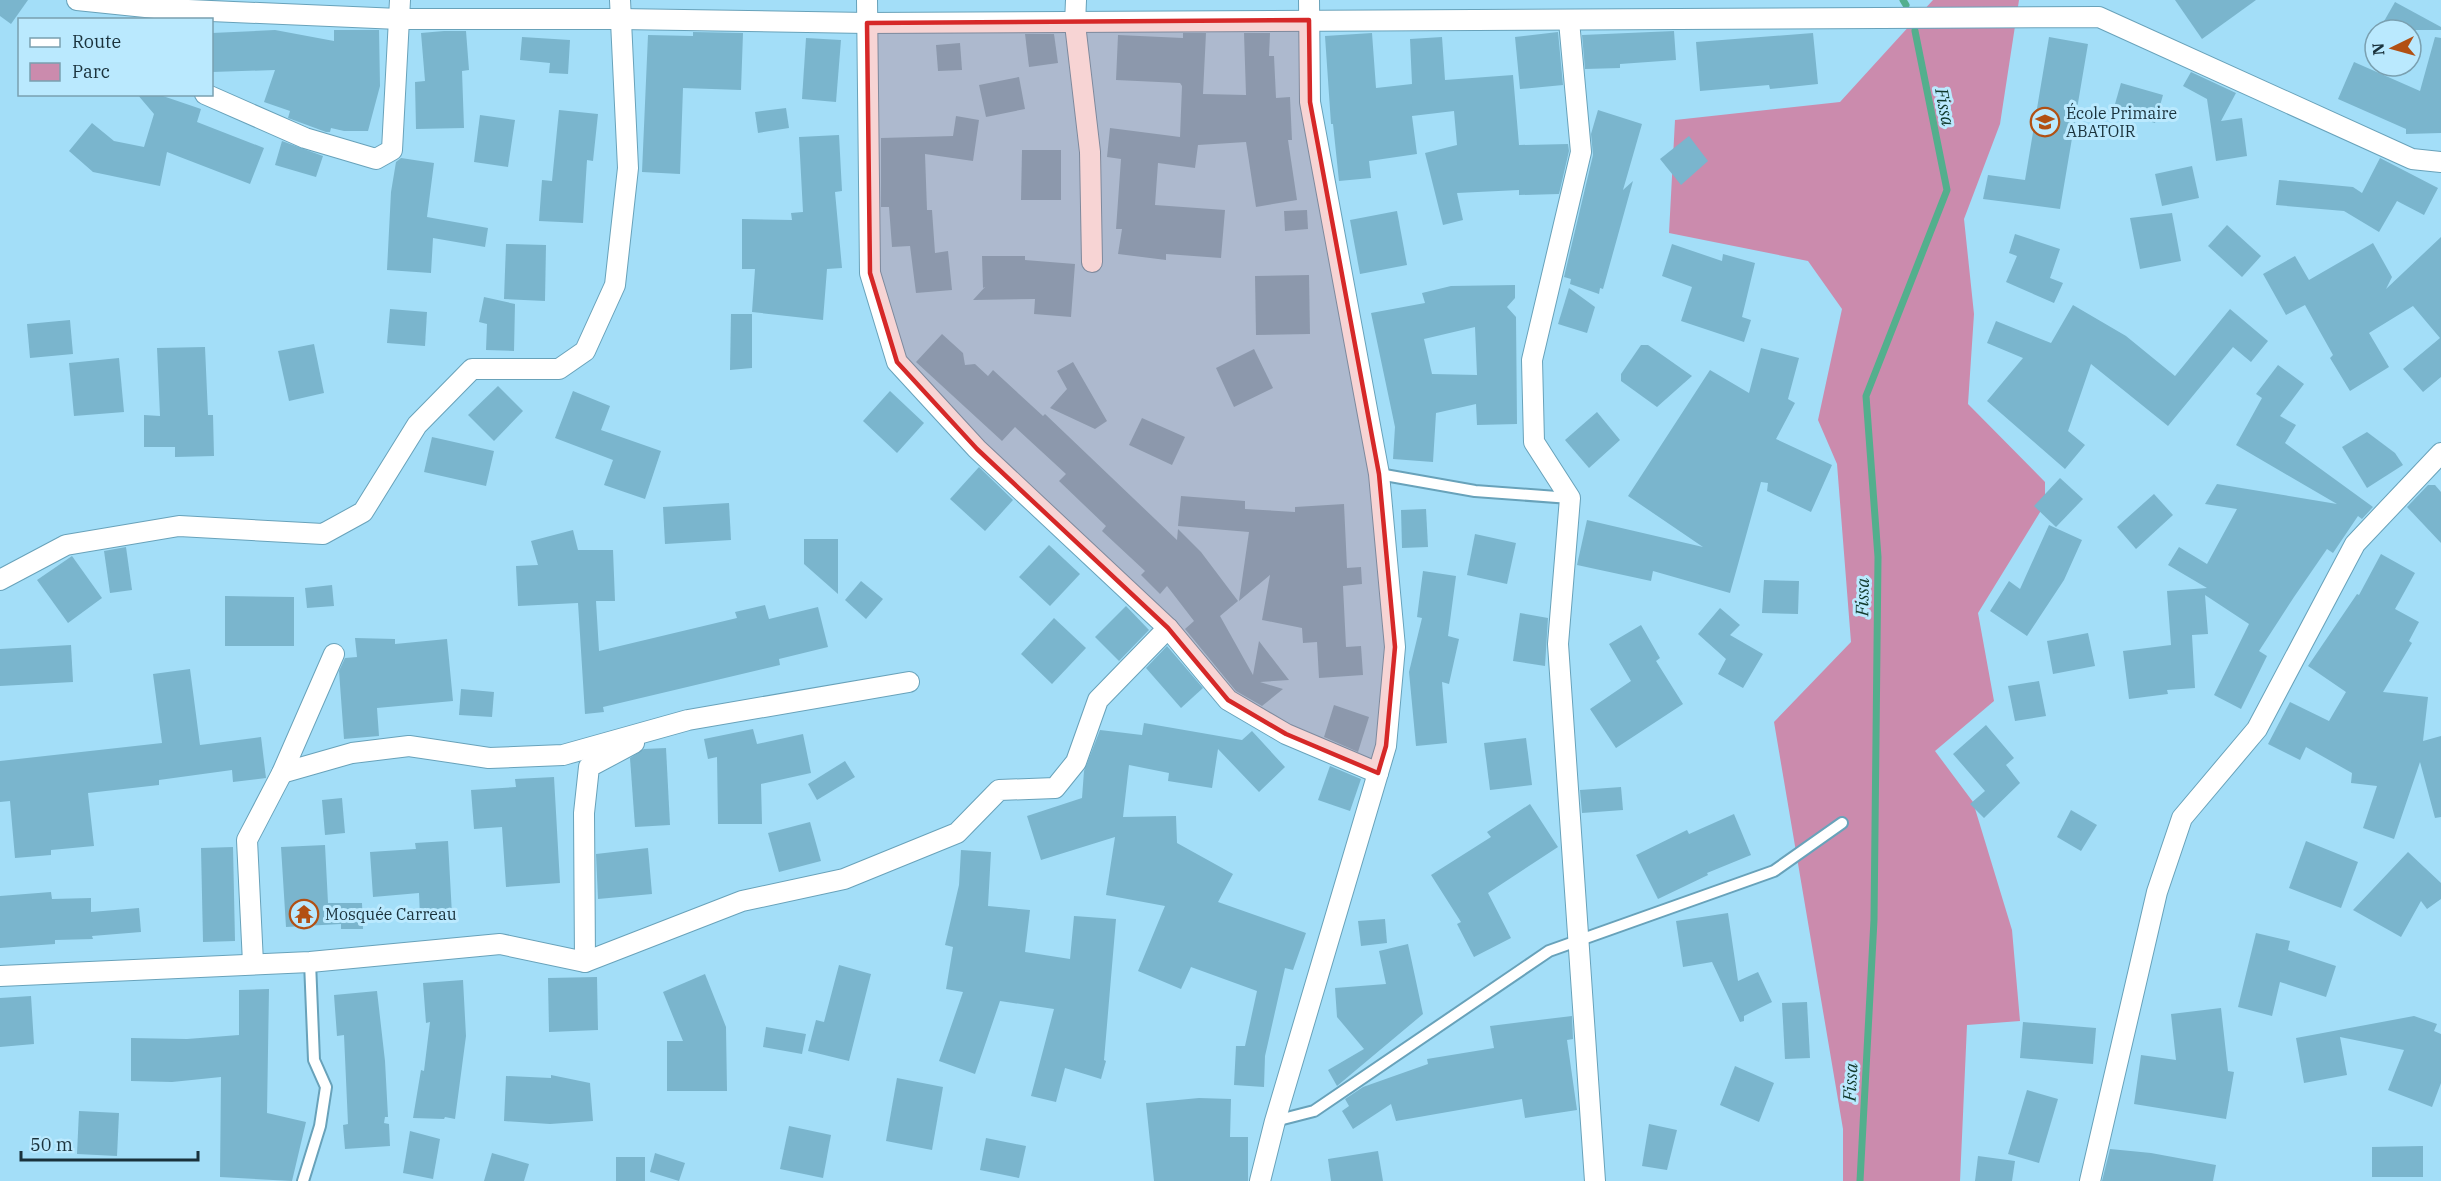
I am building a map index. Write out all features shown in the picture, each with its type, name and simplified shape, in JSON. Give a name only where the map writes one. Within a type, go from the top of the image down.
[{"type":"street","points":[[77,0],[165,14],[190,5],[399,9],[620,9],[867,23],[1076,24],[2099,17],[2412,159],[2441,162]]},
{"type":"street","points":[[867,0],[870,273],[897,362],[977,449],[1168,628],[1228,700],[1286,734],[1378,773]]},
{"type":"street","points":[[1076,0],[1076,24],[1090,152],[1092,262]]},
{"type":"street","points":[[1260,1181],[1275,1121],[1386,746],[1395,647],[1379,474],[1310,102],[1309,0]]},
{"type":"street","points":[[210,96],[304,138],[376,159],[392,150],[399,9]]},
{"type":"street","points":[[0,580],[66,545],[179,526],[323,534],[363,512],[417,425],[472,369],[559,369],[585,351],[615,285],[620,238],[627,168],[620,9]]},
{"type":"street","points":[[1569,21],[1581,152],[1532,360],[1534,442],[1570,498],[1558,644],[1595,1181]]},
{"type":"street","points":[[2090,1181],[2157,892],[2181,818],[2257,729],[2355,544],[2441,453]]},
{"type":"street","points":[[0,976],[310,962],[500,944],[585,962],[742,901],[844,879],[957,833],[999,790],[1055,788],[1076,762],[1098,700],[1168,628]]},
{"type":"street","points":[[253,963],[247,840],[282,773],[334,654]]},
{"type":"street","points":[[282,773],[352,753],[409,746],[489,758],[563,755],[688,720],[909,682]]},
{"type":"street","points":[[585,962],[584,813],[589,767],[666,726]]},
{"type":"lane","points":[[1379,474],[1475,490],[1570,498]]},
{"type":"lane","points":[[1275,1121],[1314,1111],[1549,951],[1774,871],[1842,823]]},
{"type":"lane","points":[[303,1181],[320,1126],[327,1087],[314,1060],[310,962]]},
{"type":"highlighted area","points":[[1309,20],[1310,102],[1379,474],[1395,647],[1386,746],[1378,773],[1286,734],[1228,700],[1168,628],[977,449],[897,362],[870,273],[867,23]]},
{"type":"green space","points":[[1933,0],[2019,0],[2000,124],[1964,219],[1974,314],[1968,404],[2045,482],[2045,504],[1978,613],[1994,701],[1935,751],[1973,802],[2012,930],[2020,1021],[1967,1025],[1960,1181],[1843,1181],[1843,1129],[1774,722],[1851,642],[1837,464],[1818,420],[1842,309],[1808,261],[1669,233],[1675,120],[1840,102]]},
{"type":"building","points":[[0,0],[28,0],[11,24],[0,16]]},
{"type":"building","points":[[2175,0],[2256,0],[2202,39]]},
{"type":"building","points":[[2395,2],[2441,27],[2441,30],[2423,30],[2423,18],[2386,18]]},
{"type":"building","points":[[275,30],[334,41],[334,30],[379,30],[380,86],[368,131],[344,131],[331,128],[330,132],[326,132],[288,118],[290,111],[264,102],[275,70],[213,72],[213,33]]},
{"type":"building","points":[[466,31],[469,70],[462,71],[464,128],[416,129],[415,82],[425,81],[421,33]]},
{"type":"building","points":[[1674,31],[1676,60],[1620,64],[1620,68],[1585,69],[1582,35]]},
{"type":"building","points":[[693,32],[743,33],[741,90],[683,88],[680,174],[642,172],[648,35],[693,36]]},
{"type":"building","points":[[1558,32],[1563,85],[1520,89],[1515,37]]},
{"type":"building","points":[[1183,33],[1206,33],[1203,94],[1246,95],[1244,33],[1270,33],[1269,56],[1274,56],[1276,98],[1290,97],[1292,140],[1288,140],[1297,200],[1256,207],[1246,142],[1198,145],[1195,168],[1158,163],[1155,205],[1225,210],[1221,258],[1166,254],[1166,260],[1118,254],[1122,229],[1116,229],[1121,159],[1107,157],[1110,128],[1180,137],[1182,86],[1180,83],[1116,80],[1118,35],[1183,38]]},
{"type":"building","points":[[1372,33],[1376,88],[1412,84],[1410,39],[1442,37],[1445,80],[1513,75],[1519,145],[1568,144],[1569,151],[1559,194],[1519,195],[1519,190],[1457,193],[1463,220],[1443,225],[1425,153],[1457,145],[1454,111],[1412,116],[1417,154],[1369,161],[1371,178],[1339,181],[1333,124],[1331,124],[1325,36]]},
{"type":"building","points":[[1813,33],[1818,84],[1770,89],[1769,85],[1700,91],[1696,42]]},
{"type":"building","points":[[1025,34],[1054,34],[1058,63],[1029,67]]},
{"type":"building","points":[[522,37],[570,40],[568,74],[549,73],[550,63],[520,60]]},
{"type":"building","points":[[2049,37],[2088,44],[2060,209],[1983,199],[1988,175],[2025,180]]},
{"type":"building","points":[[2435,37],[2441,38],[2441,133],[2406,134],[2406,129],[2338,99],[2354,62],[2363,66],[2363,78],[2390,78],[2420,91]]},
{"type":"building","points":[[806,38],[841,40],[836,102],[802,99]]},
{"type":"building","points":[[960,43],[962,70],[938,71],[936,45]]},
{"type":"building","points":[[2191,72],[2236,93],[2221,121],[2242,118],[2247,156],[2216,161],[2207,99],[2183,86]]},
{"type":"building","points":[[1019,77],[1025,109],[986,117],[979,85]]},
{"type":"building","points":[[2121,83],[2163,95],[2155,123],[2113,111]]},
{"type":"building","points":[[139,96],[163,96],[201,109],[197,122],[264,148],[250,184],[167,152],[160,186],[93,172],[69,151],[92,123],[114,141],[144,147],[154,114]]},
{"type":"building","points":[[786,108],[789,128],[758,133],[755,112]]},
{"type":"building","points":[[559,110],[598,114],[593,161],[587,160],[583,223],[539,221],[542,180],[552,181]]},
{"type":"building","points":[[1598,110],[1642,124],[1623,190],[1633,181],[1603,289],[1600,288],[1599,294],[1570,284],[1571,279],[1564,277],[1593,155],[1591,134]]},
{"type":"building","points":[[480,115],[515,120],[508,167],[474,162]]},
{"type":"building","points":[[956,116],[979,120],[973,161],[925,154],[927,210],[932,210],[935,253],[948,251],[952,290],[916,293],[910,246],[892,247],[889,207],[881,207],[881,138],[953,136]]},
{"type":"building","points":[[839,135],[842,191],[835,192],[842,268],[827,269],[823,320],[752,312],[755,269],[742,269],[742,219],[792,220],[791,213],[803,212],[799,137]]},
{"type":"building","points":[[1689,136],[1708,161],[1681,185],[1660,159]]},
{"type":"building","points":[[282,141],[323,156],[316,177],[275,165]]},
{"type":"building","points":[[1022,150],[1061,150],[1061,200],[1021,200]]},
{"type":"building","points":[[401,158],[434,163],[427,217],[488,228],[485,247],[433,238],[431,273],[387,270],[391,192],[396,162]]},
{"type":"building","points":[[2380,158],[2438,188],[2424,215],[2397,201],[2379,232],[2344,211],[2276,205],[2279,180],[2353,187],[2362,193]]},
{"type":"building","points":[[2192,166],[2199,198],[2162,206],[2155,174]]},
{"type":"building","points":[[1307,210],[1308,229],[1285,231],[1284,211]]},
{"type":"building","points":[[1397,211],[1407,265],[1360,274],[1350,220]]},
{"type":"building","points":[[2172,213],[2181,261],[2140,269],[2130,218]]},
{"type":"building","points":[[2227,225],[2261,256],[2242,277],[2208,246]]},
{"type":"building","points":[[2015,234],[2060,249],[2050,278],[2063,283],[2054,303],[2006,282],[2017,256],[2009,253]]},
{"type":"building","points":[[2441,237],[2441,377],[2423,392],[2403,369],[2440,338],[2413,306],[2369,333],[2389,367],[2350,391],[2330,358],[2333,355],[2305,305],[2286,315],[2263,274],[2295,256],[2309,280],[2373,243],[2392,277],[2386,289]]},
{"type":"building","points":[[506,244],[546,245],[545,301],[504,299]]},
{"type":"building","points":[[1672,244],[1722,261],[1723,254],[1755,263],[1742,317],[1751,320],[1744,342],[1681,321],[1692,287],[1662,276]]},
{"type":"building","points":[[982,256],[1025,256],[1025,260],[1075,264],[1071,317],[1034,314],[1035,299],[973,300],[985,287],[983,288]]},
{"type":"building","points":[[1309,275],[1310,334],[1256,335],[1255,276]]},
{"type":"building","points":[[1515,285],[1515,298],[1507,307],[1516,317],[1517,424],[1477,425],[1476,404],[1436,413],[1433,462],[1393,459],[1395,427],[1371,313],[1425,303],[1422,293],[1451,286]],"holes":[[[1475,327],[1477,375],[1432,374],[1424,339]]]},
{"type":"building","points":[[1569,288],[1595,307],[1587,333],[1558,324]]},
{"type":"building","points":[[484,297],[515,304],[514,351],[486,350],[487,324],[479,322]]},
{"type":"building","points":[[2073,305],[2126,336],[2175,376],[2230,309],[2268,341],[2251,362],[2233,347],[2168,426],[2091,364],[2068,431],[2085,445],[2065,469],[1987,401],[2023,358],[1987,343],[1996,321],[2051,343]]},
{"type":"building","points":[[390,309],[427,312],[425,346],[387,343]]},
{"type":"building","points":[[731,314],[752,314],[752,368],[730,370]]},
{"type":"building","points":[[70,320],[73,354],[30,358],[27,324]]},
{"type":"building","points":[[942,334],[963,353],[965,365],[975,364],[988,376],[993,370],[1043,416],[1045,414],[1177,540],[1178,529],[1201,552],[1238,601],[1220,616],[1253,675],[1259,641],[1289,680],[1260,682],[1283,689],[1262,706],[1236,691],[1185,629],[1194,621],[1167,586],[1160,594],[1141,575],[1145,571],[1102,531],[1106,526],[1059,481],[1066,474],[1015,427],[1002,441],[916,362]]},
{"type":"building","points":[[314,344],[324,393],[289,401],[278,351]]},
{"type":"building","points":[[1641,345],[1648,345],[1692,376],[1657,407],[1621,381],[1621,374]]},
{"type":"building","points":[[205,347],[208,415],[213,415],[214,456],[175,457],[175,447],[144,447],[144,415],[160,416],[157,348]]},
{"type":"building","points":[[1761,348],[1799,358],[1788,399],[1795,403],[1776,439],[1832,465],[1811,512],[1767,491],[1768,483],[1761,482],[1730,593],[1653,571],[1651,581],[1577,565],[1587,520],[1703,547],[1628,496],[1710,370],[1749,393]]},
{"type":"building","points":[[1254,349],[1273,388],[1234,407],[1216,368]]},
{"type":"building","points":[[119,358],[124,412],[74,416],[69,363]]},
{"type":"building","points":[[1073,362],[1107,421],[1095,429],[1050,408],[1067,389],[1057,371]]},
{"type":"building","points":[[2278,365],[2304,384],[2280,416],[2296,425],[2285,443],[2373,507],[2362,519],[2358,516],[2333,553],[2327,549],[2294,597],[2259,651],[2267,656],[2241,709],[2214,695],[2249,624],[2205,595],[2208,634],[2192,635],[2195,688],[2167,690],[2168,694],[2129,699],[2123,651],[2171,645],[2167,591],[2207,588],[2168,565],[2179,547],[2207,564],[2237,509],[2205,504],[2217,484],[2337,504],[2236,445],[2262,398],[2256,394]]},
{"type":"building","points":[[498,386],[523,411],[494,441],[468,415]]},
{"type":"building","points":[[573,391],[610,406],[601,430],[661,451],[645,499],[604,485],[613,460],[555,438]]},
{"type":"building","points":[[890,391],[924,423],[897,453],[863,421]]},
{"type":"building","points":[[1597,412],[1620,440],[1589,468],[1565,440]]},
{"type":"building","points":[[1142,418],[1185,437],[1172,465],[1129,445]]},
{"type":"building","points":[[2367,432],[2395,453],[2403,465],[2367,488],[2342,447]]},
{"type":"building","points":[[432,437],[494,451],[486,486],[424,472]]},
{"type":"building","points":[[979,467],[1013,500],[985,531],[950,499]]},
{"type":"building","points":[[2060,478],[2083,499],[2056,527],[2034,506]]},
{"type":"building","points":[[2428,485],[2435,485],[2441,492],[2441,543],[2407,507]]},
{"type":"building","points":[[2154,494],[2173,515],[2136,549],[2117,527]]},
{"type":"building","points":[[1181,496],[1245,501],[1245,509],[1295,512],[1295,507],[1344,504],[1347,568],[1361,567],[1362,584],[1343,586],[1346,647],[1361,646],[1363,675],[1319,678],[1317,642],[1303,643],[1302,628],[1262,620],[1270,575],[1239,601],[1249,532],[1178,526]]},
{"type":"building","points":[[729,503],[731,540],[665,544],[663,507]]},
{"type":"building","points":[[1426,509],[1428,547],[1402,548],[1401,510]]},
{"type":"building","points":[[2049,525],[2082,540],[2064,580],[2027,636],[1990,611],[2009,581],[2020,589]]},
{"type":"building","points":[[573,530],[578,550],[613,550],[615,601],[596,601],[599,651],[737,618],[735,612],[765,605],[769,619],[818,607],[828,647],[779,659],[780,665],[603,707],[604,712],[585,714],[578,603],[518,606],[516,566],[538,565],[531,541]]},
{"type":"building","points":[[1475,534],[1516,543],[1507,584],[1467,575]]},
{"type":"building","points":[[804,539],[838,539],[838,594],[804,564]]},
{"type":"building","points":[[1049,545],[1080,574],[1050,606],[1019,577]]},
{"type":"building","points":[[126,547],[132,590],[110,593],[104,551]]},
{"type":"building","points":[[2381,554],[2415,573],[2395,609],[2419,622],[2409,641],[2412,643],[2383,692],[2428,697],[2423,741],[2441,736],[2441,817],[2435,818],[2420,762],[2394,839],[2363,828],[2377,786],[2351,783],[2352,773],[2306,747],[2300,760],[2268,744],[2290,702],[2329,721],[2346,692],[2308,666],[2357,594],[2359,595]]},
{"type":"building","points":[[72,556],[102,598],[68,623],[37,580]]},
{"type":"building","points":[[1423,571],[1456,576],[1448,636],[1459,639],[1449,684],[1442,682],[1447,743],[1416,746],[1409,672],[1422,618],[1417,617]]},
{"type":"building","points":[[1764,580],[1799,581],[1798,614],[1762,613]]},
{"type":"building","points":[[861,581],[883,599],[866,619],[845,600]]},
{"type":"building","points":[[332,585],[334,606],[307,608],[305,588]]},
{"type":"building","points":[[225,596],[294,597],[294,646],[225,646]]},
{"type":"building","points":[[1126,606],[1149,630],[1119,661],[1095,637]]},
{"type":"building","points":[[1720,608],[1740,625],[1730,635],[1763,654],[1743,688],[1718,674],[1726,659],[1698,634]]},
{"type":"building","points":[[1520,613],[1548,618],[1545,666],[1513,661]]},
{"type":"building","points":[[1054,618],[1086,648],[1052,684],[1021,654]]},
{"type":"building","points":[[1641,625],[1660,658],[1656,661],[1683,704],[1616,748],[1590,709],[1631,681],[1609,644]]},
{"type":"building","points":[[2088,633],[2095,666],[2053,674],[2047,641]]},
{"type":"building","points":[[355,638],[395,639],[395,644],[447,639],[453,701],[377,708],[379,736],[344,739],[339,671],[345,658],[357,657]]},
{"type":"building","points":[[71,645],[73,682],[0,686],[0,649]]},
{"type":"building","points":[[1167,646],[1203,688],[1181,708],[1146,668]]},
{"type":"building","points":[[190,669],[200,745],[261,737],[266,778],[233,782],[232,770],[159,780],[159,785],[88,793],[94,846],[51,850],[51,855],[15,858],[10,801],[0,802],[0,761],[162,743],[153,674]]},
{"type":"building","points":[[2039,681],[2046,716],[2015,721],[2008,686]]},
{"type":"building","points":[[461,689],[494,692],[492,717],[459,715]]},
{"type":"building","points":[[1334,705],[1369,717],[1358,752],[1324,737]]},
{"type":"building","points":[[1144,723],[1242,740],[1252,731],[1285,767],[1259,792],[1218,749],[1212,788],[1168,781],[1169,773],[1129,765],[1123,817],[1176,816],[1177,843],[1233,874],[1218,902],[1306,933],[1293,970],[1285,968],[1265,1056],[1264,1087],[1234,1085],[1236,1046],[1245,1046],[1257,991],[1191,967],[1181,989],[1138,971],[1165,906],[1106,895],[1115,837],[1041,860],[1027,816],[1082,798],[1084,771],[1100,730],[1142,735]]},
{"type":"building","points":[[1986,725],[2014,758],[2006,765],[2020,783],[1984,818],[1970,804],[1985,791],[1953,754]]},
{"type":"building","points":[[753,729],[757,744],[803,734],[811,773],[761,784],[762,824],[718,824],[717,757],[708,759],[704,739]]},
{"type":"building","points":[[1526,738],[1532,785],[1490,790],[1484,743]]},
{"type":"building","points":[[666,748],[670,825],[635,827],[630,758],[644,749]]},
{"type":"building","points":[[845,761],[855,777],[817,800],[808,784]]},
{"type":"building","points":[[1330,766],[1361,779],[1350,811],[1318,800]]},
{"type":"building","points":[[554,777],[560,883],[506,887],[502,827],[474,829],[471,790],[516,787],[515,779]]},
{"type":"building","points":[[1621,787],[1623,810],[1582,813],[1580,790]]},
{"type":"building","points":[[342,798],[345,833],[325,835],[322,800]]},
{"type":"building","points":[[1530,804],[1558,847],[1488,893],[1511,938],[1474,957],[1457,924],[1461,922],[1431,875],[1491,837],[1487,832]]},
{"type":"building","points":[[2071,810],[2097,825],[2081,851],[2057,837]]},
{"type":"building","points":[[1734,814],[1751,855],[1707,873],[1708,875],[1658,899],[1636,855],[1687,830],[1689,834]]},
{"type":"building","points":[[810,822],[821,861],[779,872],[768,833]]},
{"type":"building","points":[[448,841],[452,915],[420,917],[419,893],[373,897],[370,852],[416,849],[415,843]]},
{"type":"building","points":[[2306,841],[2358,862],[2341,908],[2289,888]]},
{"type":"building","points":[[325,845],[328,903],[362,903],[363,929],[341,929],[341,924],[286,927],[281,847]]},
{"type":"building","points":[[233,847],[235,941],[203,942],[201,848]]},
{"type":"building","points":[[648,848],[652,894],[598,899],[596,854]]},
{"type":"building","points":[[961,850],[991,852],[988,906],[1030,910],[1025,952],[1070,959],[1074,916],[1116,919],[1104,1060],[1106,1061],[1101,1079],[1065,1068],[1056,1102],[1031,1096],[1054,1009],[1000,1001],[975,1074],[939,1061],[963,992],[946,989],[953,947],[945,945],[959,885]]},
{"type":"building","points":[[2408,852],[2441,883],[2441,899],[2427,909],[2421,901],[2401,937],[2353,910]]},
{"type":"building","points":[[51,892],[52,899],[91,898],[91,912],[139,908],[141,932],[92,936],[93,939],[55,940],[55,944],[0,948],[0,896]]},
{"type":"building","points":[[1728,913],[1738,981],[1758,972],[1772,1002],[1744,1016],[1744,1021],[1740,1022],[1712,962],[1683,967],[1676,921]]},
{"type":"building","points":[[1385,919],[1387,943],[1361,946],[1358,921]]},
{"type":"building","points":[[2256,933],[2290,941],[2288,950],[2336,966],[2326,997],[2280,982],[2272,1016],[2238,1007]]},
{"type":"building","points":[[1408,944],[1423,1014],[1337,1086],[1328,1070],[1364,1049],[1337,1017],[1335,988],[1386,984],[1379,951]]},
{"type":"building","points":[[839,965],[871,974],[849,1061],[808,1051],[816,1020],[824,1022]]},
{"type":"building","points":[[705,974],[726,1027],[727,1091],[667,1091],[667,1041],[683,1041],[663,992]]},
{"type":"building","points":[[597,977],[598,1030],[549,1032],[548,978]]},
{"type":"building","points":[[463,980],[466,1036],[455,1119],[413,1118],[421,1070],[424,1071],[430,1022],[426,1023],[423,983]]},
{"type":"building","points":[[269,989],[267,1113],[306,1122],[292,1181],[220,1177],[221,1077],[172,1082],[131,1081],[131,1038],[187,1039],[239,1035],[239,990]]},
{"type":"building","points":[[377,991],[385,1061],[388,1117],[385,1117],[384,1123],[389,1124],[390,1146],[345,1149],[343,1125],[348,1124],[344,1035],[337,1036],[334,995]]},
{"type":"building","points":[[31,996],[34,1044],[0,1047],[0,998]]},
{"type":"building","points":[[1807,1002],[1810,1058],[1785,1059],[1782,1003]]},
{"type":"building","points":[[2221,1008],[2228,1071],[2234,1072],[2226,1119],[2134,1104],[2141,1055],[2176,1060],[2171,1014]]},
{"type":"building","points":[[1572,1016],[1573,1039],[1567,1040],[1577,1110],[1525,1118],[1522,1099],[1396,1121],[1391,1104],[1353,1129],[1342,1111],[1349,1106],[1345,1099],[1363,1087],[1428,1064],[1427,1059],[1494,1048],[1490,1026]]},
{"type":"building","points":[[2414,1016],[2437,1024],[2434,1031],[2441,1034],[2441,1083],[2432,1107],[2388,1090],[2404,1050],[2340,1037],[2347,1075],[2304,1083],[2296,1038]]},
{"type":"building","points":[[2023,1022],[2096,1028],[2093,1064],[2020,1058]]},
{"type":"building","points":[[766,1027],[806,1034],[802,1054],[763,1047]]},
{"type":"building","points":[[1735,1066],[1774,1083],[1759,1122],[1720,1105]]},
{"type":"building","points":[[551,1075],[590,1083],[593,1121],[550,1124],[504,1121],[506,1076],[551,1078]]},
{"type":"building","points":[[897,1078],[943,1087],[932,1150],[886,1141]]},
{"type":"building","points":[[2027,1090],[2058,1099],[2039,1163],[2008,1154]]},
{"type":"building","points":[[1199,1098],[1231,1099],[1230,1137],[1248,1137],[1248,1181],[1154,1181],[1146,1103]]},
{"type":"building","points":[[79,1111],[119,1113],[117,1156],[77,1154]]},
{"type":"building","points":[[1649,1124],[1677,1130],[1667,1170],[1642,1166]]},
{"type":"building","points":[[789,1126],[831,1135],[823,1178],[780,1169]]},
{"type":"building","points":[[410,1131],[440,1139],[433,1179],[403,1173]]},
{"type":"building","points":[[986,1138],[1026,1146],[1019,1178],[980,1170]]},
{"type":"building","points":[[2423,1146],[2423,1177],[2372,1177],[2372,1147]]},
{"type":"building","points":[[2110,1149],[2151,1153],[2216,1165],[2213,1181],[2102,1181]]},
{"type":"building","points":[[1378,1151],[1383,1181],[1331,1181],[1328,1159]]},
{"type":"building","points":[[492,1153],[529,1164],[524,1181],[484,1181]]},
{"type":"building","points":[[655,1153],[685,1163],[679,1181],[650,1172]]},
{"type":"building","points":[[1978,1156],[2015,1161],[2012,1181],[1975,1181]]},
{"type":"building","points":[[616,1157],[645,1157],[645,1181],[616,1181]]},
{"type":"waterway","name":"Fissa","points":[[1903,0],[1906,5]]},
{"type":"waterway","name":"Fissa","points":[[1860,1181],[1874,920],[1878,557],[1866,396],[1947,190],[1915,31]]},
{"type":"place","name":"École Primaire ABATOIR","points":[[2045,122]]},
{"type":"place","name":"Mosquée Carreau","points":[[304,914]]}]
